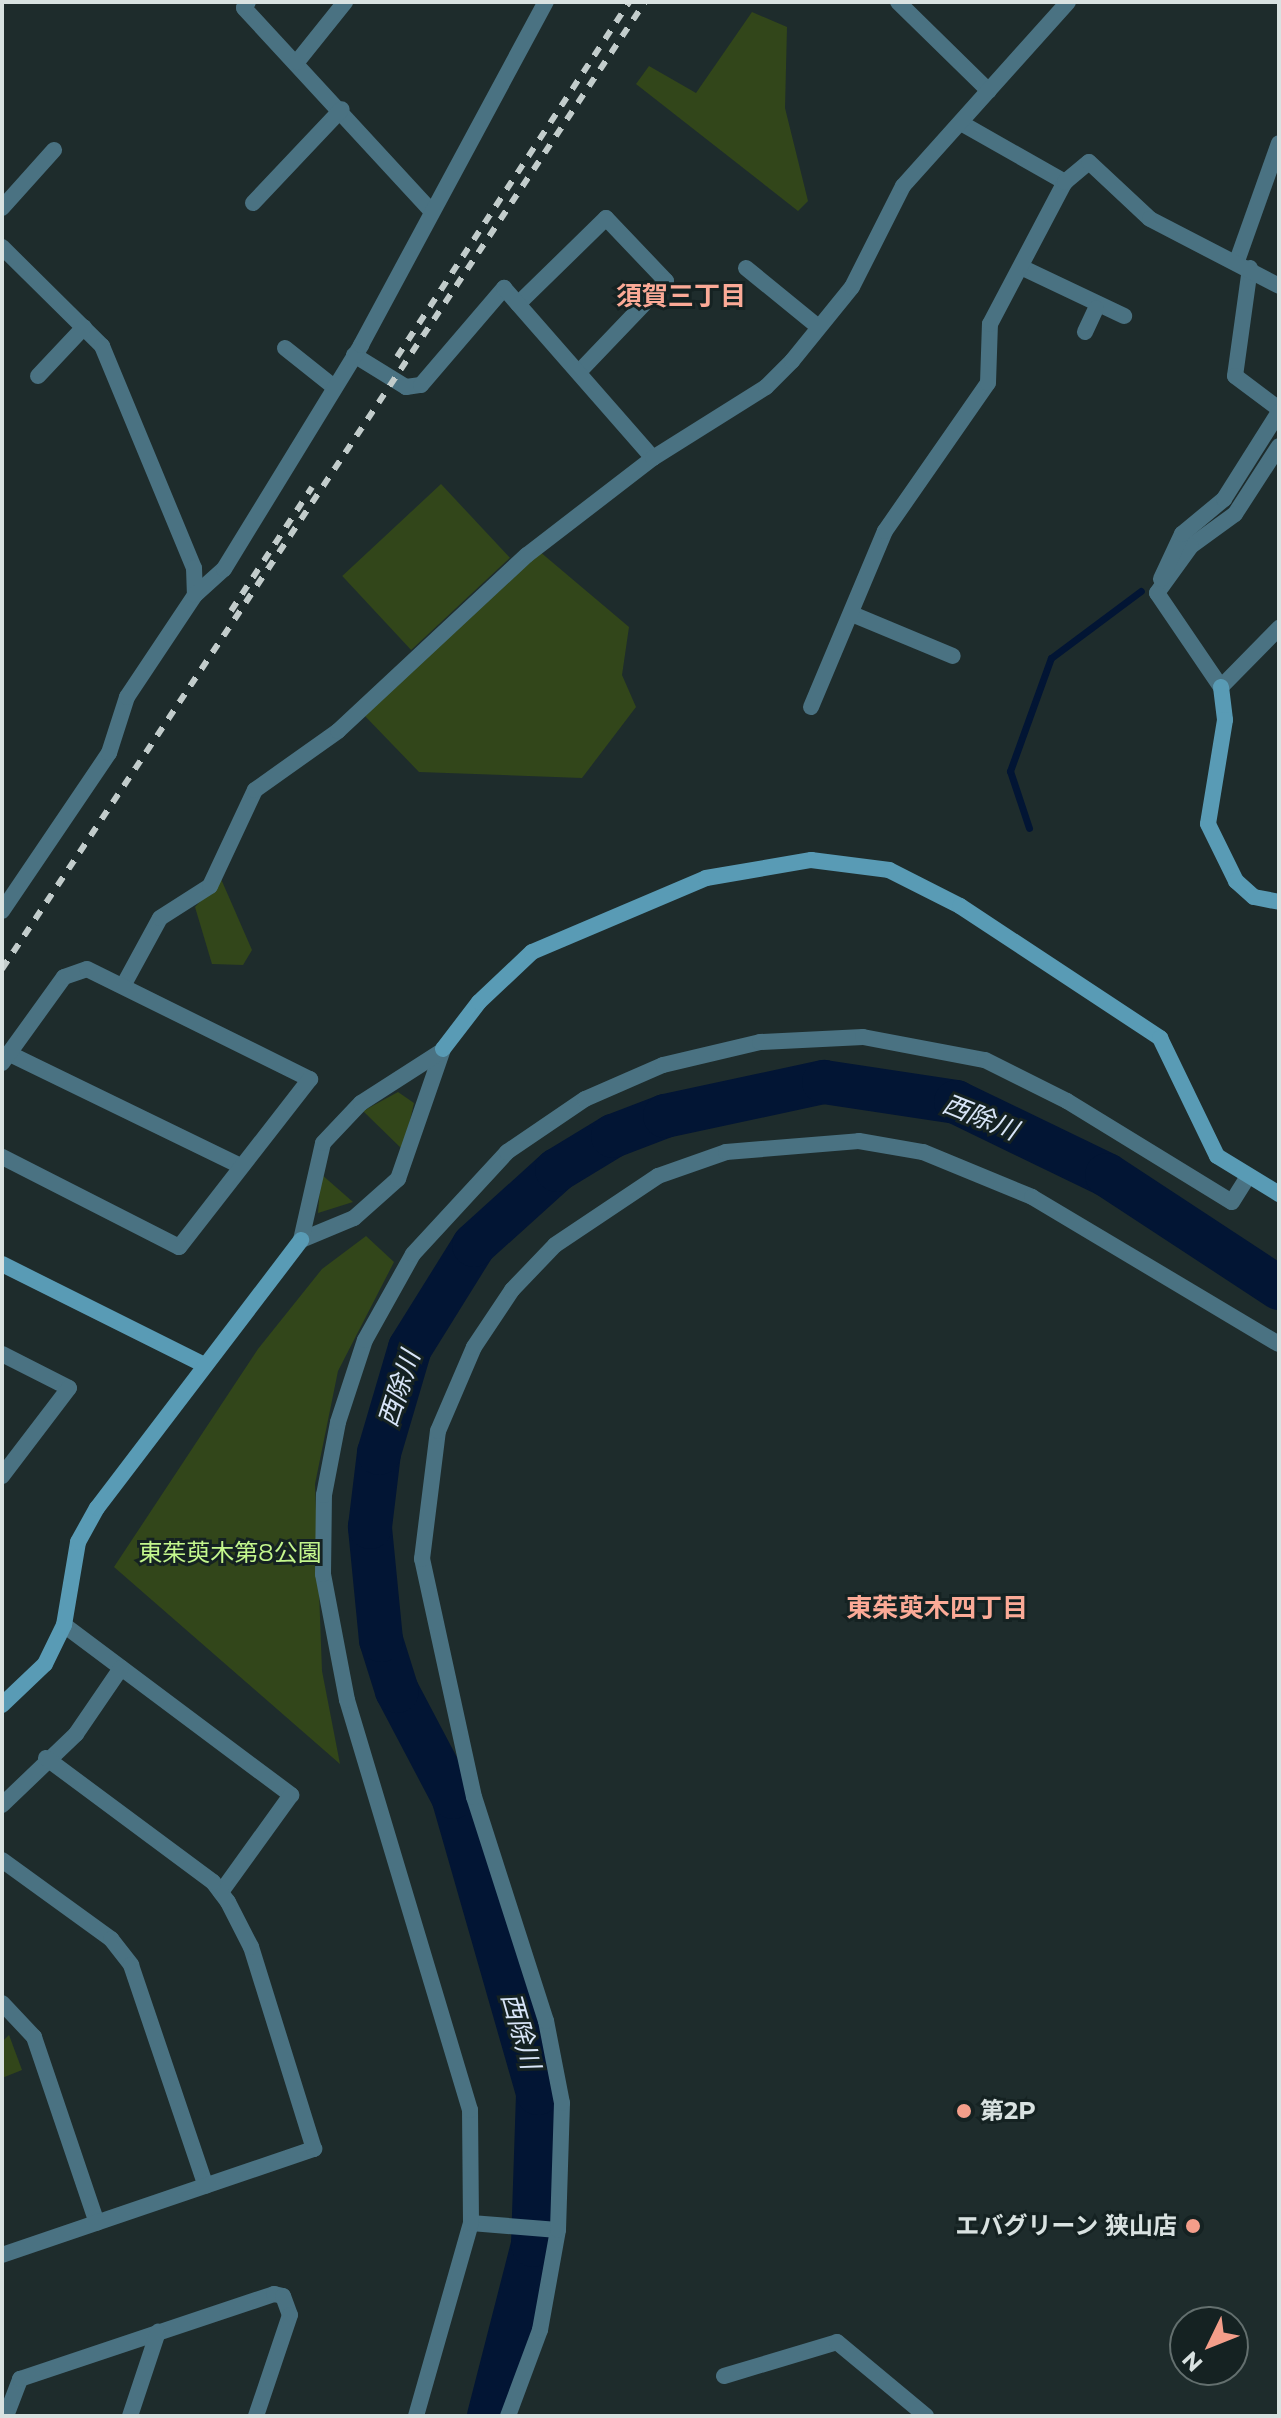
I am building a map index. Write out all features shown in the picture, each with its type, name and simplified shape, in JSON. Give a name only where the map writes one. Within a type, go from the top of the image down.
[{"type":"street","points":[[248,2],[244,8],[342,109],[432,212]]},
{"type":"street","points":[[297,62],[345,2]]},
{"type":"street","points":[[2,911],[109,753],[127,697],[195,595],[224,569],[354,355],[546,2]]},
{"type":"street","points":[[898,2],[989,91]]},
{"type":"street","points":[[123,986],[160,918],[210,886],[255,790],[338,731],[527,555],[653,458],[766,387],[816,325],[852,287],[903,186],[1068,2]]},
{"type":"street","points":[[253,203],[342,109]]},
{"type":"street","points":[[961,123],[1065,182]]},
{"type":"street","points":[[1157,593],[1170,552],[1224,499],[1279,411],[1235,376],[1244,264],[1279,143]]},
{"type":"street","points":[[2,208],[54,150]]},
{"type":"street","points":[[811,707],[825,661],[852,614],[885,531],[988,383],[990,324],[1023,268],[1031,237],[1065,182],[1089,162],[1150,219],[1244,264],[1279,286]]},
{"type":"street","points":[[518,304],[606,218],[666,281],[579,372]]},
{"type":"street","points":[[2,247],[102,346],[188,553],[195,595]]},
{"type":"street","points":[[746,268],[816,325]]},
{"type":"street","points":[[1023,268],[1096,308],[1124,316]]},
{"type":"street","points":[[354,355],[406,387],[421,385],[504,288],[653,458]]},
{"type":"street","points":[[1085,332],[1096,308]]},
{"type":"street","points":[[38,376],[84,327]]},
{"type":"street","points":[[285,348],[334,387]]},
{"type":"street","points":[[1157,593],[1191,546],[1235,514],[1279,446]]},
{"type":"street","points":[[1157,593],[1221,687],[1225,720],[1208,824],[1236,881],[1254,897],[1279,902]]},
{"type":"street","points":[[852,614],[953,656]]},
{"type":"street","points":[[1221,687],[1279,628]]},
{"type":"street","points":[[2,1705],[45,1664],[64,1625],[78,1542],[90,1519],[301,1240],[323,1143],[361,1103],[390,1091],[443,1049],[532,952],[736,869],[811,860],[889,870],[960,906],[1160,1038],[1217,1156],[1279,1194]]},
{"type":"street","points":[[2,1157],[179,1247],[310,1079],[87,969],[64,977],[7,1059],[241,1166]]},
{"type":"street","points":[[416,2416],[477,2223],[470,2110],[347,1700],[323,1574],[324,1495],[338,1422],[365,1340],[413,1254],[507,1152],[585,1099],[663,1065],[760,1042],[863,1037],[985,1060],[1067,1101],[1232,1202],[1248,1176]]},
{"type":"street","points":[[301,1240],[354,1218],[398,1179],[443,1049]]},
{"type":"street","points":[[508,2416],[540,2330],[554,2230],[565,2182],[558,2074],[474,1797],[422,1559],[438,1431],[474,1347],[512,1290],[555,1245],[658,1176],[726,1152],[859,1141],[923,1152],[1032,1197],[1279,1344]]},
{"type":"street","points":[[2,1264],[205,1365]]},
{"type":"street","points":[[2,1354],[69,1388],[3,1472]]},
{"type":"street","points":[[64,1625],[291,1795],[221,1892]]},
{"type":"street","points":[[2,1805],[46,1758],[76,1734],[121,1668]]},
{"type":"street","points":[[2,2255],[314,2149],[251,1947],[221,1892],[46,1758]]},
{"type":"street","points":[[2,1860],[111,1939],[131,1965],[206,2186]]},
{"type":"street","points":[[2,2003],[34,2037],[97,2223]]},
{"type":"street","points":[[477,2223],[554,2230]]},
{"type":"street","points":[[6,2416],[20,2379],[158,2332],[283,2296],[290,2315],[256,2416]]},
{"type":"street","points":[[130,2416],[158,2332]]},
{"type":"street","points":[[724,2376],[837,2342],[926,2416]]},
{"type":"green space","points":[[752,12],[787,27],[785,108],[808,201],[798,211],[636,84],[649,66],[696,93]]},
{"type":"green space","points":[[441,484],[510,558],[411,650],[342,576]]},
{"type":"green space","points":[[539,551],[629,627],[622,675],[636,707],[582,778],[419,772],[363,714]]},
{"type":"green space","points":[[221,879],[252,950],[243,965],[212,964],[195,907]]},
{"type":"green space","points":[[398,1092],[414,1103],[403,1150],[363,1111]]},
{"type":"green space","points":[[321,1174],[353,1202],[318,1213]]},
{"type":"green space","name":"東茱萸木第8公園","points":[[366,1236],[394,1262],[338,1371],[315,1484],[322,1671],[340,1764],[114,1567],[258,1349],[322,1269]]},
{"type":"green space","points":[[9,2035],[22,2070],[2,2078],[2,2042]]},
{"type":"waterway","points":[[1029,828],[1010,771],[1051,658],[1141,591]]},
{"type":"waterway","name":"西除川","points":[[489,2416],[533,2245],[538,2093],[453,1797],[397,1691],[381,1640],[370,1527],[379,1453],[410,1348],[474,1245],[557,1170],[613,1136],[665,1116],[824,1082],[956,1102],[1107,1175],[1279,1288]]},
{"type":"railway","points":[[397,357],[629,2]]},
{"type":"railway","points":[[2,969],[645,2]]},
{"type":"railway","points":[[231,611],[312,487]]},
{"type":"place","name":"第2P","points":[[964,2111]]},
{"type":"place","name":"エバグリーン 狭山店","points":[[1193,2226]]},
{"type":"district","name":"須賀三丁目","points":[[681,297]]},
{"type":"district","name":"東茱萸木四丁目","points":[[937,1609]]}]
